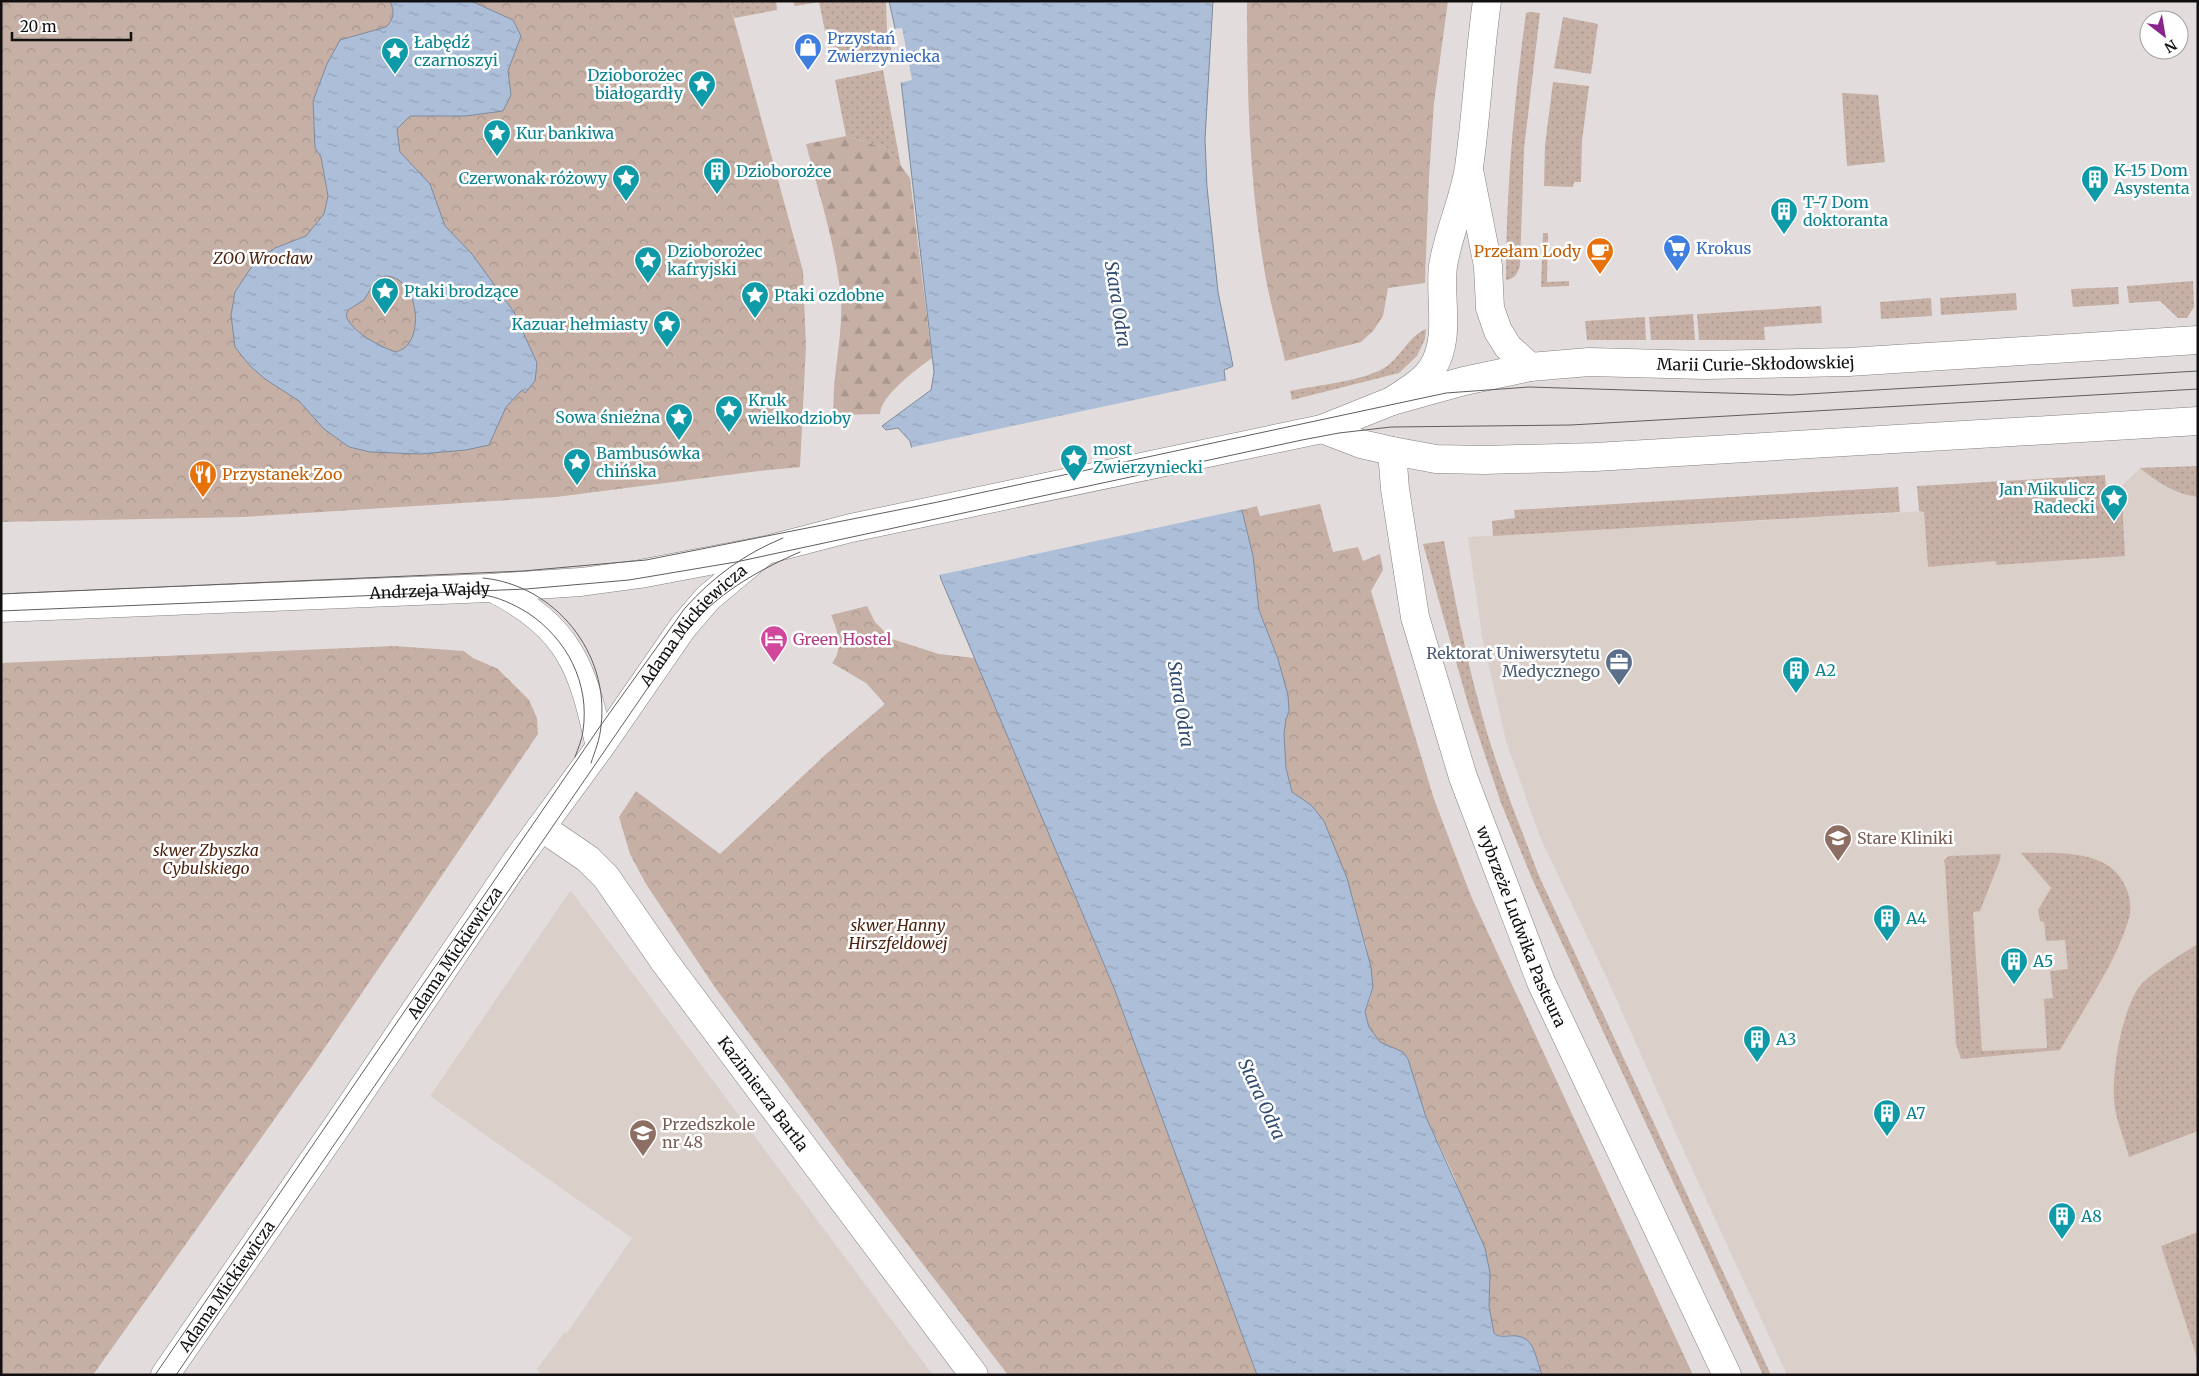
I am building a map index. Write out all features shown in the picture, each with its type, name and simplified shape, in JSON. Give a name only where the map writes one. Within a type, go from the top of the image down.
[{"type":"main road","points":[[1392,401],[1414,386],[1432,368],[1441,345],[1444,309],[1443,267],[1469,169],[1487,1]]},
{"type":"main road","points":[[1469,169],[1488,266],[1490,308],[1498,331],[1508,347],[1530,366]]},
{"type":"main road","name":"Marii Curie-Skłodowskiej","points":[[1311,430],[1392,401],[1464,381],[1530,366],[1589,362],[1705,365],[1848,362],[2198,340]]},
{"type":"main road","points":[[1311,430],[1361,444],[1436,459],[1566,458],[2198,421]]},
{"type":"main road","name":"Andrzeja Wajdy","points":[[1,608],[494,588],[640,574],[766,550],[851,528],[1311,430]]},
{"type":"main road","name":"wybrzeże Ludwika Pasteura","points":[[1392,451],[1395,489],[1415,617],[1445,724],[1463,778],[1541,982],[1727,1375]]},
{"type":"main road","name":"Adama Mickiewicza","points":[[165,1375],[541,827],[688,622],[708,598],[766,550]]},
{"type":"main road","points":[[494,588],[528,608],[557,633],[579,672],[587,694],[600,747]]},
{"type":"main road","name":"Kazimierza Bartla","points":[[541,827],[588,859],[606,877],[664,962],[974,1375]]},
{"type":"shaded area","points":[[2198,466],[2198,1375],[1787,1375],[1610,985],[1540,837],[1506,741],[1482,636],[1468,537],[2106,501],[2140,468]]},
{"type":"shaded area","name":"Przedszkole nr 48","points":[[570,891],[933,1375],[542,1375],[537,1369],[564,1333],[567,1333],[632,1238],[430,1096]]},
{"type":"green space","name":"ZOO Wrocław","points":[[1,1],[729,1],[803,271],[806,346],[800,467],[556,497],[243,517],[1,522]]},
{"type":"green space","points":[[729,1],[776,1],[777,10],[734,18]]},
{"type":"green space","points":[[793,1],[886,1],[887,30],[892,53],[867,58],[866,53],[831,60],[819,2],[795,6]]},
{"type":"green space","points":[[1247,1],[1448,1],[1434,103],[1425,283],[1388,288],[1383,316],[1373,331],[1361,342],[1285,361],[1266,280],[1255,202],[1248,101]]},
{"type":"green space","points":[[1526,13],[1540,13],[1524,149],[1520,265],[1516,275],[1506,280],[1511,146]]},
{"type":"green space","points":[[1563,17],[1598,24],[1591,74],[1554,68]]},
{"type":"green space","points":[[883,70],[901,167],[888,149],[846,136],[835,80]]},
{"type":"green space","points":[[1553,82],[1589,86],[1582,141],[1581,182],[1574,182],[1573,187],[1544,186],[1545,145]]},
{"type":"green space","points":[[1842,93],[1878,95],[1885,162],[1847,166]]},
{"type":"green space","points":[[846,136],[888,149],[910,178],[932,358],[893,391],[886,399],[880,414],[834,415],[834,387],[841,315],[839,281],[832,241],[806,144]]},
{"type":"green space","points":[[1543,233],[1548,233],[1547,282],[1569,281],[1569,286],[1541,287]]},
{"type":"green space","points":[[2193,281],[2194,307],[2187,318],[2178,318],[2160,301],[2129,303],[2127,286]]},
{"type":"green space","points":[[2118,287],[2119,304],[2073,307],[2071,289]]},
{"type":"green space","points":[[2016,293],[2017,310],[1941,315],[1940,298]]},
{"type":"green space","points":[[1931,298],[1932,316],[1881,319],[1880,302]]},
{"type":"green space","points":[[1821,306],[1822,323],[1764,327],[1765,340],[1699,340],[1697,314]]},
{"type":"green space","points":[[1693,314],[1695,340],[1651,340],[1649,317]]},
{"type":"green space","points":[[1645,317],[1646,340],[1587,340],[1585,321]]},
{"type":"green space","points":[[1426,329],[1425,339],[1417,356],[1399,373],[1292,400],[1290,391],[1341,382],[1378,371],[1392,362],[1415,336]]},
{"type":"green space","points":[[2198,466],[2198,497],[2167,487],[2140,468]]},
{"type":"green space","points":[[2105,475],[2107,501],[2122,499],[2125,556],[1997,565],[1995,561],[1928,567],[1924,512],[1919,511],[1917,486]]},
{"type":"green space","points":[[1898,487],[1900,512],[1493,536],[1492,521],[1515,518],[1514,510]]},
{"type":"green space","points":[[1320,504],[1333,552],[1358,547],[1363,561],[1380,554],[1383,570],[1371,591],[1434,799],[1471,896],[1693,1375],[1542,1375],[1531,1345],[1511,1335],[1497,1336],[1494,1333],[1455,1178],[1426,1117],[1408,1059],[1403,1052],[1380,1042],[1369,1027],[1365,1012],[1371,996],[1366,944],[1292,792],[1287,773],[1283,741],[1285,721],[1289,712],[1278,659],[1259,610],[1253,556],[1242,510],[1257,506],[1260,516]]},
{"type":"green space","points":[[1444,541],[1464,641],[1484,722],[1506,789],[1539,876],[1771,1375],[1763,1375],[1533,881],[1501,803],[1468,704],[1423,544]]},
{"type":"green space","name":"skwer Hanny Hirszfeldowej","points":[[867,606],[875,622],[892,639],[939,654],[975,658],[1114,988],[1257,1375],[1008,1375],[846,1164],[714,986],[646,884],[630,854],[619,817],[636,791],[720,854],[825,755],[885,704],[866,683],[832,663],[836,658],[839,646],[831,615]]},
{"type":"green space","name":"skwer Zbyszka Cybulskiego","points":[[394,646],[464,651],[473,658],[498,669],[529,700],[537,718],[538,734],[315,1062],[93,1375],[1,1375],[1,663]]},
{"type":"green space","points":[[2021,853],[2079,855],[2110,867],[2120,877],[2127,890],[2130,904],[2129,918],[2117,951],[2060,1050],[1961,1059],[1956,1044],[1944,860],[1949,856],[2001,854],[1980,911],[1973,912],[1982,1051],[2047,1048],[2044,999],[2053,998],[2050,971],[2068,969],[2065,940],[2046,941],[2044,922],[2040,921],[2038,910],[2051,888]]},
{"type":"green space","points":[[2198,944],[2198,1131],[2129,1157],[2116,1115],[2114,1096],[2118,1046],[2127,1013],[2139,987],[2150,976]]},
{"type":"green space","points":[[2198,1232],[2198,1361],[2161,1246]]},
{"type":"water","points":[[390,1],[471,1],[513,20],[521,36],[508,71],[511,95],[503,111],[466,116],[410,116],[397,129],[400,152],[430,184],[445,226],[472,254],[514,312],[537,363],[535,381],[525,393],[522,390],[506,407],[489,445],[466,450],[420,454],[370,452],[349,447],[324,429],[299,401],[265,379],[250,366],[235,347],[231,315],[235,292],[250,269],[263,256],[275,248],[306,236],[324,214],[328,196],[321,157],[315,148],[313,101],[327,64],[340,40],[386,27],[393,15]],"holes":[[[385,276],[395,278],[409,292],[415,313],[415,324],[409,343],[405,348],[396,352],[374,342],[359,332],[353,327],[346,315],[348,310],[364,300],[376,280]]]},
{"type":"water","name":"Stara Odra","points":[[889,1],[1213,1],[1205,139],[1207,187],[1218,292],[1233,366],[1224,370],[1242,510],[1253,556],[1259,610],[1278,659],[1288,695],[1289,712],[1284,734],[1286,768],[1292,792],[1311,805],[1324,821],[1347,878],[1371,967],[1373,987],[1365,1012],[1369,1027],[1380,1042],[1403,1052],[1408,1059],[1426,1117],[1485,1248],[1490,1273],[1489,1306],[1494,1333],[1500,1336],[1517,1336],[1529,1341],[1542,1375],[1257,1375],[1114,988],[941,579],[910,441],[898,428],[886,430],[882,426],[931,390],[934,372],[895,28]]},
{"type":"pier","points":[[902,28],[912,80],[899,83],[893,29]]},
{"type":"pier","name":"most Zwierzyniecki","points":[[1228,380],[1244,509],[939,575],[909,448]]},
{"type":"tram line","points":[[1,594],[523,571],[646,560],[933,503],[1446,393],[1529,387],[1791,395],[2198,371]]},
{"type":"tram line","points":[[1,611],[526,589],[629,580],[736,562],[1302,440],[1339,433],[1391,427],[1571,425],[2198,389]]},
{"type":"tram line","points":[[155,1375],[601,725],[685,608],[730,567],[755,551],[783,538]]},
{"type":"tram line","points":[[176,1375],[687,630],[717,600],[743,581],[800,552]]},
{"type":"tram line","points":[[483,578],[509,583],[533,594],[554,609],[572,627],[587,649],[596,673],[601,699],[601,726],[591,763]]},
{"type":"tram line","points":[[482,595],[506,601],[528,613],[554,636],[573,664],[583,696],[584,713],[581,741],[575,757]]},
{"type":"place","name":"Przystań Zwierzyniecka","points":[[808,71]]},
{"type":"place","name":"Łabędź czarnoszyi","points":[[395,75]]},
{"type":"place","name":"Dzioborożec białogardły","points":[[702,108]]},
{"type":"place","name":"Kur bankiwa","points":[[497,157]]},
{"type":"place","name":"Dzioborożce","points":[[717,195]]},
{"type":"place","name":"Czerwonak różowy","points":[[626,202]]},
{"type":"place","name":"K-15 Dom Asystenta","points":[[2095,203]]},
{"type":"place","name":"T-7 Dom doktoranta","points":[[1784,235]]},
{"type":"place","name":"Krokus","points":[[1677,272]]},
{"type":"place","name":"Przełam Lody","points":[[1600,275]]},
{"type":"place","name":"Dzioborożec kafryjski","points":[[648,284]]},
{"type":"place","name":"Ptaki brodzące","points":[[385,315]]},
{"type":"place","name":"Ptaki ozdobne","points":[[755,319]]},
{"type":"place","name":"Kazuar hełmiasty","points":[[667,348]]},
{"type":"place","name":"Kruk wielkodzioby","points":[[729,433]]},
{"type":"place","name":"Sowa śnieżna","points":[[679,441]]},
{"type":"place","name":"most Zwierzyniecki","points":[[1074,482]]},
{"type":"place","name":"Bambusówka chińska","points":[[577,486]]},
{"type":"place","name":"Przystanek Zoo","points":[[203,498]]},
{"type":"place","name":"Jan Mikulicz Radecki","points":[[2114,522]]},
{"type":"place","name":"Green Hostel","points":[[774,663]]},
{"type":"place","name":"Rektorat Uniwersytetu Medycznego","points":[[1619,686]]},
{"type":"place","name":"A2","points":[[1796,694]]},
{"type":"place","name":"Stare Kliniki","points":[[1838,862]]},
{"type":"place","name":"A4","points":[[1887,942]]},
{"type":"place","name":"A5","points":[[2014,985]]},
{"type":"place","name":"A3","points":[[1757,1063]]},
{"type":"place","name":"A7","points":[[1887,1137]]},
{"type":"place","name":"Przedszkole nr 48","points":[[643,1157]]},
{"type":"place","name":"A8","points":[[2062,1240]]}]
